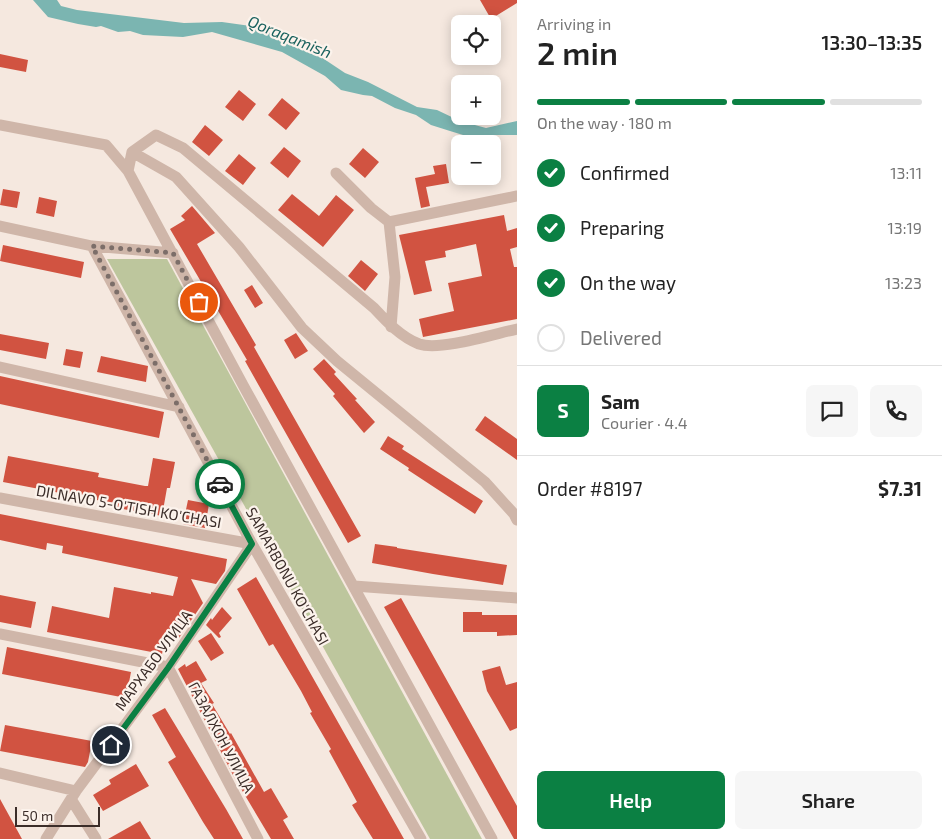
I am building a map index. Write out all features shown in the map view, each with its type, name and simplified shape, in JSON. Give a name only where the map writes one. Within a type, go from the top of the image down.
[{"type":"street","points":[[0,125],[106,145],[128,171],[492,839]]},
{"type":"street","points":[[128,171],[132,152],[156,135],[183,148],[374,308],[392,327],[419,344],[439,346],[517,329]]},
{"type":"street","points":[[132,152],[176,177],[239,247],[302,328],[367,387],[484,482],[514,514],[517,520]]},
{"type":"street","points":[[336,173],[389,222],[395,276],[392,327]]},
{"type":"street","points":[[389,222],[517,196]]},
{"type":"street","points":[[0,226],[92,246],[173,253]]},
{"type":"street","name":"SAMARBONU KO'CHASI","points":[[92,246],[252,544],[421,839]]},
{"type":"street","points":[[0,367],[179,407]]},
{"type":"street","name":"DILNAVO 5-O'TISH KO'CHASI","points":[[0,498],[252,544]]},
{"type":"street","name":"МАРХАБО УЛИЦА","points":[[46,839],[74,795],[168,668],[252,544]]},
{"type":"street","points":[[354,586],[517,598]]},
{"type":"street","points":[[0,634],[168,668]]},
{"type":"street","name":"ГАЗАЛХОН УЛИЦА","points":[[168,668],[258,839]]},
{"type":"street","points":[[0,773],[74,795],[96,839]]},
{"type":"green space","points":[[107,259],[167,259],[482,839],[430,839]]},
{"type":"water","points":[[33,0],[57,0],[61,6],[77,10],[184,23],[222,22],[257,27],[315,53],[345,73],[368,82],[417,107],[437,110],[451,117],[451,125],[475,125],[486,128],[517,121],[517,135],[463,135],[431,125],[416,115],[395,108],[372,96],[341,90],[325,76],[282,52],[212,32],[183,37],[143,35],[130,31],[118,32],[101,26],[78,24],[48,17]]},
{"type":"building","points":[[480,0],[517,0],[517,3],[498,15],[489,15]]},
{"type":"building","points":[[0,54],[28,60],[26,72],[0,67]]},
{"type":"building","points":[[239,90],[256,104],[243,121],[225,107]]},
{"type":"building","points":[[282,98],[300,113],[286,130],[268,115]]},
{"type":"building","points":[[205,125],[223,140],[209,156],[192,142]]},
{"type":"building","points":[[284,147],[301,161],[288,178],[270,163]]},
{"type":"building","points":[[363,148],[379,162],[365,178],[349,164]]},
{"type":"building","points":[[239,154],[256,168],[243,185],[225,171]]},
{"type":"building","points":[[446,164],[449,183],[426,187],[430,206],[421,208],[415,178],[435,174],[433,166]]},
{"type":"building","points":[[3,189],[20,192],[17,208],[0,205]]},
{"type":"building","points":[[292,194],[319,216],[336,195],[354,210],[323,247],[278,210]]},
{"type":"building","points":[[39,197],[57,201],[54,217],[36,213]]},
{"type":"building","points":[[192,206],[215,233],[197,244],[256,345],[254,347],[361,536],[348,543],[245,361],[247,360],[170,229],[185,220],[181,216]]},
{"type":"building","points":[[504,215],[507,231],[517,228],[517,247],[510,249],[514,267],[517,267],[517,319],[423,337],[419,319],[454,311],[448,283],[482,276],[476,244],[445,251],[446,257],[425,261],[432,291],[414,295],[399,235]]},
{"type":"building","points":[[3,245],[84,262],[81,278],[0,261]]},
{"type":"building","points":[[361,260],[378,274],[365,291],[348,276]]},
{"type":"building","points":[[252,285],[263,303],[255,308],[244,290]]},
{"type":"building","points":[[296,333],[308,351],[295,359],[284,340]]},
{"type":"building","points":[[0,334],[49,343],[46,359],[0,350]]},
{"type":"building","points":[[66,349],[83,352],[80,368],[63,365]]},
{"type":"building","points":[[101,356],[148,366],[146,382],[97,372]]},
{"type":"building","points":[[324,359],[336,372],[334,374],[357,399],[355,400],[375,422],[364,433],[333,396],[335,394],[313,369]]},
{"type":"building","points":[[0,376],[164,412],[159,438],[0,404]]},
{"type":"building","points":[[485,416],[517,439],[517,460],[475,430]]},
{"type":"building","points":[[388,436],[404,446],[402,449],[483,501],[475,514],[408,470],[409,468],[380,449]]},
{"type":"building","points":[[8,456],[99,473],[98,477],[145,486],[148,486],[153,458],[175,462],[170,488],[167,488],[162,516],[106,506],[107,502],[3,482]]},
{"type":"building","points":[[188,500],[209,504],[205,528],[183,524]]},
{"type":"building","points":[[0,514],[227,559],[225,571],[216,584],[191,579],[203,603],[179,638],[167,629],[162,654],[47,632],[52,606],[109,618],[114,587],[173,596],[178,577],[62,553],[63,546],[47,543],[46,550],[0,540]]},
{"type":"building","points":[[375,544],[507,565],[503,585],[372,563]]},
{"type":"building","points":[[256,577],[404,839],[373,839],[352,805],[357,802],[329,751],[331,749],[310,713],[312,712],[301,691],[273,644],[269,646],[237,589]]},
{"type":"building","points":[[0,595],[36,602],[31,628],[0,622]]},
{"type":"building","points":[[401,598],[517,806],[517,839],[514,839],[384,607]]},
{"type":"building","points":[[222,607],[232,618],[219,633],[221,637],[219,638],[206,625]]},
{"type":"building","points":[[463,612],[482,612],[482,615],[517,615],[517,635],[497,636],[497,632],[463,632]]},
{"type":"building","points":[[211,633],[224,653],[211,661],[198,641]]},
{"type":"building","points":[[7,647],[131,672],[126,698],[2,674]]},
{"type":"building","points":[[196,661],[207,680],[201,683],[214,703],[212,704],[231,733],[264,792],[271,788],[288,817],[283,820],[294,839],[271,839],[234,777],[178,669],[185,664],[186,667]]},
{"type":"building","points":[[500,666],[506,685],[517,682],[517,728],[510,731],[487,691],[482,671]]},
{"type":"building","points":[[165,708],[243,839],[214,839],[203,822],[168,762],[176,757],[152,715]]},
{"type":"building","points":[[5,725],[92,741],[88,762],[85,767],[0,751]]},
{"type":"building","points":[[136,764],[149,786],[103,811],[93,795],[111,784],[109,780]]},
{"type":"building","points":[[0,799],[22,839],[0,839]]},
{"type":"building","points":[[140,821],[151,839],[108,839]]},
{"type":"way so far","points":[[199,302],[173,253],[92,246],[220,484]]},
{"type":"route","points":[[111,745],[168,668],[252,544],[220,484]]},
{"type":"water label","name":"Qoraqamish","points":[[290,36]]}]
